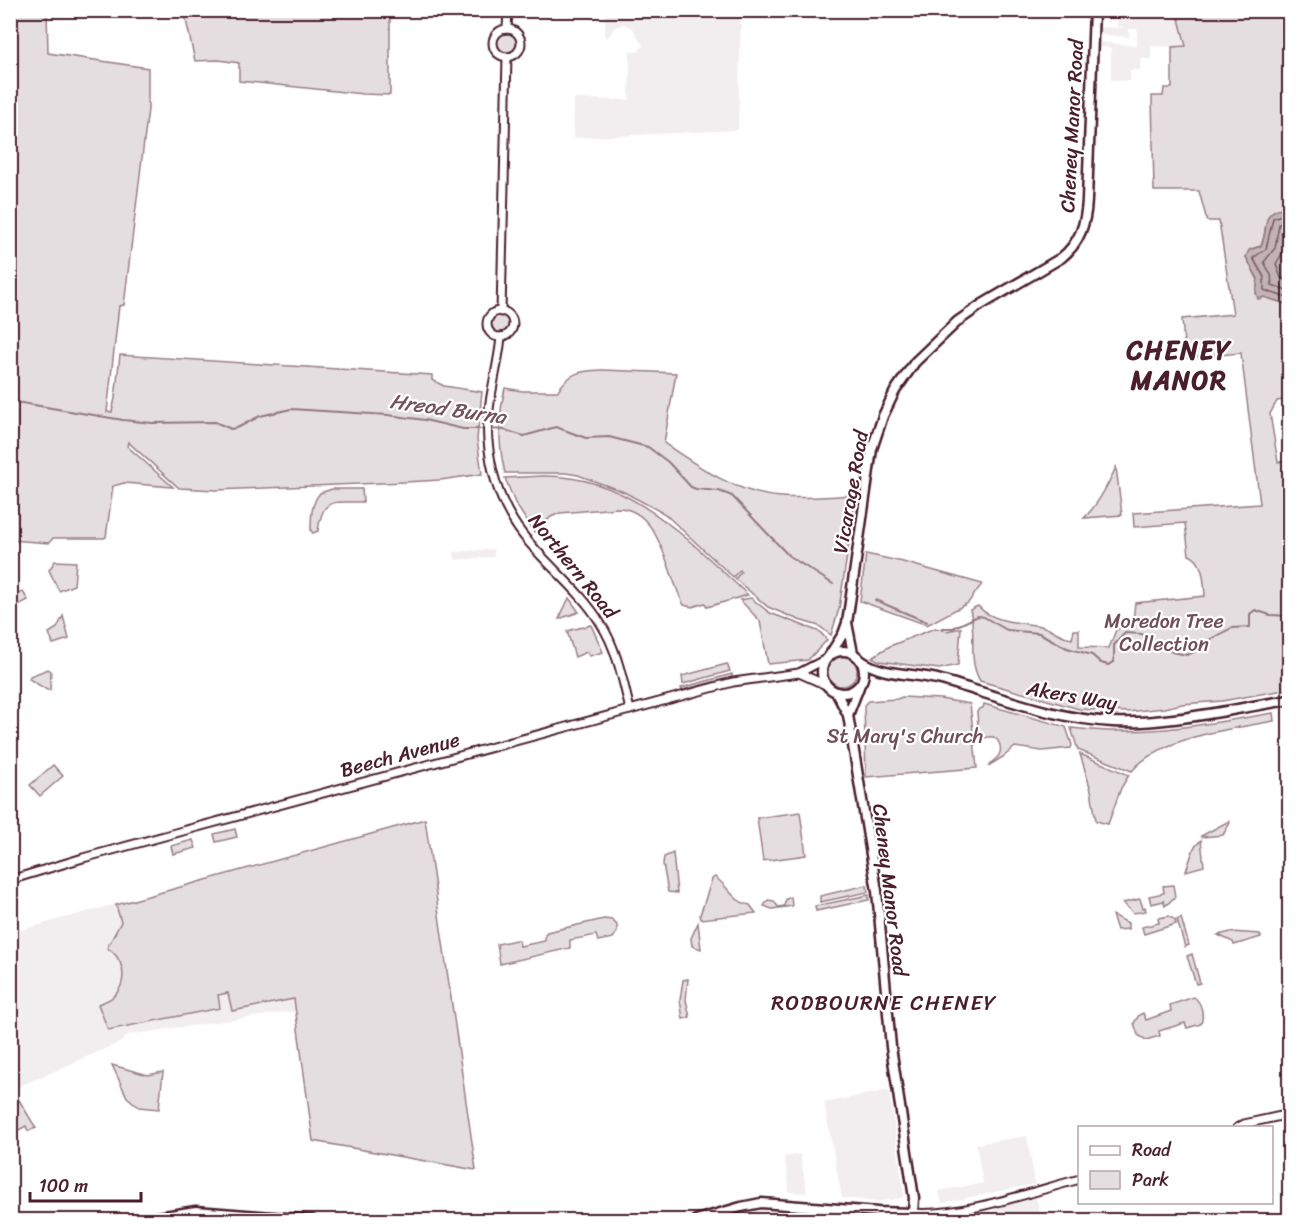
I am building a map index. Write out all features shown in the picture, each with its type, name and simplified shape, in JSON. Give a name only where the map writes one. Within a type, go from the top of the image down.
[{"type":"main road","name":"Cheney Manor Road","points":[[1076,242],[1085,222],[1087,210],[1094,10]]},
{"type":"main road","name":"Vicarage Road","points":[[827,657],[843,634],[847,622],[872,449],[883,416],[896,391],[915,362],[947,330],[981,305],[1055,262],[1076,242]]},
{"type":"main road","name":"Vicarage Road","points":[[847,622],[853,652]]},
{"type":"main road","points":[[848,715],[861,683],[865,671],[862,661],[853,652],[840,650],[827,657],[822,672],[826,685],[836,692],[850,692],[861,683]]},
{"type":"main road","name":"Akers Way","points":[[862,661],[886,672],[934,679],[1050,712],[1107,722],[1155,721],[1290,700]]},
{"type":"main road","name":"Akers Way","points":[[861,683],[886,672]]},
{"type":"main road","name":"Cheney Manor Road","points":[[836,692],[848,715],[879,903],[891,1047],[914,1198],[913,1213]]},
{"type":"main road","points":[[696,1221],[761,1203],[913,1213]]},
{"type":"main road","points":[[139,1221],[171,1214],[210,1211],[312,1221]]},
{"type":"street","points":[[507,29],[508,10]]},
{"type":"street","points":[[507,29],[518,33],[522,43],[516,54],[507,57],[496,52],[493,44],[497,33],[507,29]]},
{"type":"street","points":[[501,312],[507,57]]},
{"type":"street","points":[[501,312],[508,315],[513,324],[510,333],[501,337],[492,334],[488,325],[492,315],[501,312]]},
{"type":"street","name":"Northern Road","points":[[501,337],[488,426],[495,477],[507,510],[523,534],[583,598],[603,626],[614,650],[630,710]]},
{"type":"street","name":"Beech Avenue","points":[[10,880],[38,870],[733,682],[799,673],[827,657]]},
{"type":"street","points":[[799,673],[826,685]]},
{"type":"street","points":[[1240,1126],[1290,1114]]},
{"type":"street","points":[[913,1213],[944,1212],[1078,1180]]},
{"type":"shaded area","points":[[1118,10],[1177,11],[1186,47],[1151,46],[1151,59],[1140,59],[1140,70],[1130,70],[1130,81],[1111,80],[1111,48],[1099,47],[1100,42],[1137,46],[1137,29],[1129,29],[1129,37],[1100,35],[1100,27],[1125,28],[1117,26]]},
{"type":"shaded area","points":[[605,11],[741,11],[738,130],[573,138],[574,99],[629,100],[630,52],[637,52],[643,46],[633,29],[624,24],[615,27],[605,38]]},
{"type":"shaded area","points":[[494,549],[494,557],[455,560],[454,552]]},
{"type":"shaded area","points":[[425,819],[476,1170],[313,1141],[295,1011],[128,1035],[121,1042],[11,1090],[10,926],[17,931]]},
{"type":"shaded area","points":[[889,1090],[904,1194],[902,1198],[877,1202],[842,1198],[824,1103]]},
{"type":"shaded area","points":[[1027,1136],[1035,1184],[942,1203],[939,1191],[983,1183],[976,1144]]},
{"type":"shaded area","points":[[800,1154],[807,1193],[788,1192],[784,1157]]},
{"type":"shaded area","points":[[1036,1197],[1042,1220],[997,1220],[993,1207]]},
{"type":"green space","points":[[11,10],[47,11],[48,53],[148,68],[148,109],[124,305],[119,306],[107,412],[112,412],[120,355],[432,375],[432,380],[444,386],[482,392],[477,439],[482,474],[405,482],[216,490],[179,488],[128,442],[127,446],[173,487],[124,483],[113,486],[106,537],[104,538],[53,538],[49,543],[11,540]]},
{"type":"green space","points":[[184,11],[390,11],[390,95],[239,81],[239,63],[219,60],[195,61]]},
{"type":"green space","name":"Moredon Tree Collection","points":[[1177,11],[1289,11],[1289,206],[1269,215],[1261,246],[1251,249],[1246,257],[1258,280],[1256,293],[1261,299],[1264,297],[1289,305],[1289,399],[1277,401],[1270,414],[1278,462],[1289,461],[1289,689],[1222,701],[1127,712],[1079,709],[980,681],[974,664],[970,610],[978,606],[984,612],[999,619],[1041,626],[1072,639],[1074,630],[1079,630],[1079,647],[1109,648],[1116,630],[1133,621],[1135,603],[1205,596],[1200,567],[1198,562],[1189,555],[1185,523],[1134,527],[1133,513],[1260,504],[1241,353],[1185,358],[1182,319],[1233,314],[1219,221],[1207,221],[1199,191],[1154,191],[1152,96],[1163,96],[1164,88],[1172,88],[1172,47],[1186,46]]},
{"type":"green space","points":[[507,33],[514,36],[517,43],[514,50],[507,53],[500,50],[497,43],[500,36]]},
{"type":"green space","points":[[500,315],[507,318],[510,325],[507,332],[500,335],[493,332],[490,325],[493,318]]},
{"type":"green space","points":[[603,370],[676,373],[664,443],[719,478],[749,491],[781,497],[856,495],[839,609],[831,635],[819,626],[768,607],[735,579],[741,572],[740,570],[733,577],[665,514],[624,492],[578,475],[566,473],[505,473],[500,431],[505,388],[522,391],[558,391],[567,379],[577,373]]},
{"type":"green space","points":[[1116,467],[1122,515],[1084,518],[1098,501]]},
{"type":"green space","points":[[542,476],[574,478],[603,486],[656,514],[748,595],[707,607],[705,603],[692,607],[684,605],[661,545],[644,519],[632,511],[617,508],[560,513],[551,517],[534,532],[515,503],[505,478]]},
{"type":"green space","points":[[332,489],[362,489],[363,502],[336,502],[326,507],[318,531],[313,533],[311,521],[315,501],[320,493]]},
{"type":"green space","points":[[866,554],[982,584],[968,603],[927,625],[860,601]]},
{"type":"green space","points":[[55,561],[76,562],[74,585],[59,591],[49,570]]},
{"type":"green space","points":[[23,592],[28,600],[11,609],[11,596]]},
{"type":"green space","points":[[569,598],[579,612],[559,619]]},
{"type":"green space","points":[[751,598],[770,613],[820,632],[827,640],[808,660],[768,664],[760,621],[740,600]]},
{"type":"green space","points":[[63,616],[69,639],[53,644],[49,633],[57,628]]},
{"type":"green space","points":[[591,625],[603,652],[589,656],[587,652],[575,657],[567,631]]},
{"type":"green space","points":[[935,628],[947,631],[961,628],[958,665],[939,669],[879,661],[872,657],[890,646]]},
{"type":"green space","points":[[842,656],[853,660],[857,671],[853,682],[842,686],[831,682],[827,671],[831,660]]},
{"type":"green space","points":[[727,664],[730,671],[683,684],[682,676]]},
{"type":"green space","points":[[48,669],[51,671],[50,690],[29,679],[30,676]]},
{"type":"green space","points":[[732,674],[732,677],[682,690],[681,688]]},
{"type":"green space","name":"St Mary's Church","points":[[902,697],[940,699],[970,704],[977,768],[866,777],[864,705],[868,701]]},
{"type":"green space","points":[[984,704],[1066,727],[1071,748],[1042,751],[1015,747],[988,766],[998,757],[1000,749],[999,742],[992,737],[979,741],[977,712],[983,708]]},
{"type":"green space","points":[[1273,713],[1274,721],[1218,731],[1179,742],[1145,759],[1132,771],[1078,750],[1071,728],[1148,730]]},
{"type":"green space","points":[[1080,754],[1129,775],[1121,788],[1108,824],[1096,821],[1091,790]]},
{"type":"green space","points":[[53,765],[63,776],[40,796],[30,785]]},
{"type":"green space","points":[[800,812],[806,855],[763,861],[757,818]]},
{"type":"green space","points":[[425,819],[476,1170],[313,1141],[294,999],[232,1011],[228,993],[218,995],[220,1008],[108,1030],[98,1004],[115,995],[122,983],[120,963],[113,952],[107,948],[121,922],[116,905]]},
{"type":"green space","points":[[1229,821],[1223,835],[1201,836]]},
{"type":"green space","points":[[235,829],[237,837],[216,842],[214,834]]},
{"type":"green space","points":[[193,840],[196,848],[173,854],[171,846]]},
{"type":"green space","points":[[1201,840],[1204,866],[1186,871],[1194,848]]},
{"type":"green space","points":[[673,853],[677,893],[668,892],[663,864],[664,857]]},
{"type":"green space","points":[[715,877],[739,901],[750,905],[756,913],[701,919],[700,915],[712,879]]},
{"type":"green space","points":[[867,885],[868,892],[820,902],[820,896]]},
{"type":"green space","points":[[1173,885],[1175,897],[1165,906],[1164,901],[1151,904],[1149,896],[1164,893],[1163,886]]},
{"type":"green space","points":[[869,895],[869,900],[816,911],[815,906]]},
{"type":"green space","points":[[791,897],[792,906],[772,909],[764,906],[768,900],[774,901],[778,907],[784,906],[786,899]]},
{"type":"green space","points":[[1140,899],[1146,911],[1133,913],[1123,903]]},
{"type":"green space","points":[[1112,915],[1128,923],[1128,929],[1117,930]]},
{"type":"green space","points":[[1169,916],[1175,920],[1176,924],[1144,934],[1142,927],[1159,923],[1158,918]]},
{"type":"green space","points":[[1181,918],[1189,945],[1185,947],[1177,920]]},
{"type":"green space","points":[[604,919],[612,920],[617,925],[617,932],[613,938],[598,941],[596,935],[570,940],[570,948],[500,964],[497,944],[516,940],[519,941],[520,946],[545,941],[547,932]]},
{"type":"green space","points":[[698,923],[701,949],[692,946],[691,938]]},
{"type":"green space","points":[[1231,932],[1260,934],[1261,937],[1234,945],[1233,942],[1218,935]]},
{"type":"green space","points":[[1192,954],[1200,983],[1196,984],[1187,956]]},
{"type":"green space","points":[[688,979],[686,1000],[690,1017],[683,1019],[680,1000],[683,980]]},
{"type":"green space","points":[[1194,997],[1202,1009],[1201,1024],[1187,1028],[1185,1023],[1159,1031],[1160,1036],[1146,1040],[1138,1035],[1134,1023],[1139,1015],[1143,1013],[1146,1020],[1171,1011],[1170,1005]]},
{"type":"green space","points":[[112,1065],[148,1075],[163,1072],[159,1109],[139,1107],[127,1097]]},
{"type":"green space","points":[[19,1100],[36,1128],[28,1131],[26,1126],[11,1134],[11,1105]]},
{"type":"water","points":[[1290,206],[1289,305],[1264,297],[1258,299],[1256,293],[1258,279],[1246,257],[1249,250],[1261,246],[1269,215]]},
{"type":"waterway","name":"Hreod Burna","points":[[10,401],[152,423],[215,422],[231,429],[260,416],[291,409],[388,415],[425,420],[463,429],[484,429]]},
{"type":"waterway","name":"Hreod Burna","points":[[490,429],[504,430],[524,436],[556,427],[586,438],[609,437],[648,447],[668,462],[691,487],[719,491],[732,496],[789,556],[833,584]]},
{"type":"waterway","name":"Hreod Burna","points":[[875,600],[927,622]]},
{"type":"waterway","name":"Hreod Burna","points":[[942,628],[953,628],[978,616],[984,617],[1007,630],[1039,633],[1067,648],[1092,655],[1101,663],[1108,665],[1114,662],[1114,645],[1125,633],[1142,634],[1172,652],[1187,655],[1194,652],[1198,646],[1232,628],[1250,627],[1250,614],[1255,610],[1270,615],[1290,616]]},
{"type":"district","name":"CHENEY MANOR","points":[[1179,365]]},
{"type":"district","name":"RODBOURNE CHENEY","points":[[884,1003]]}]
